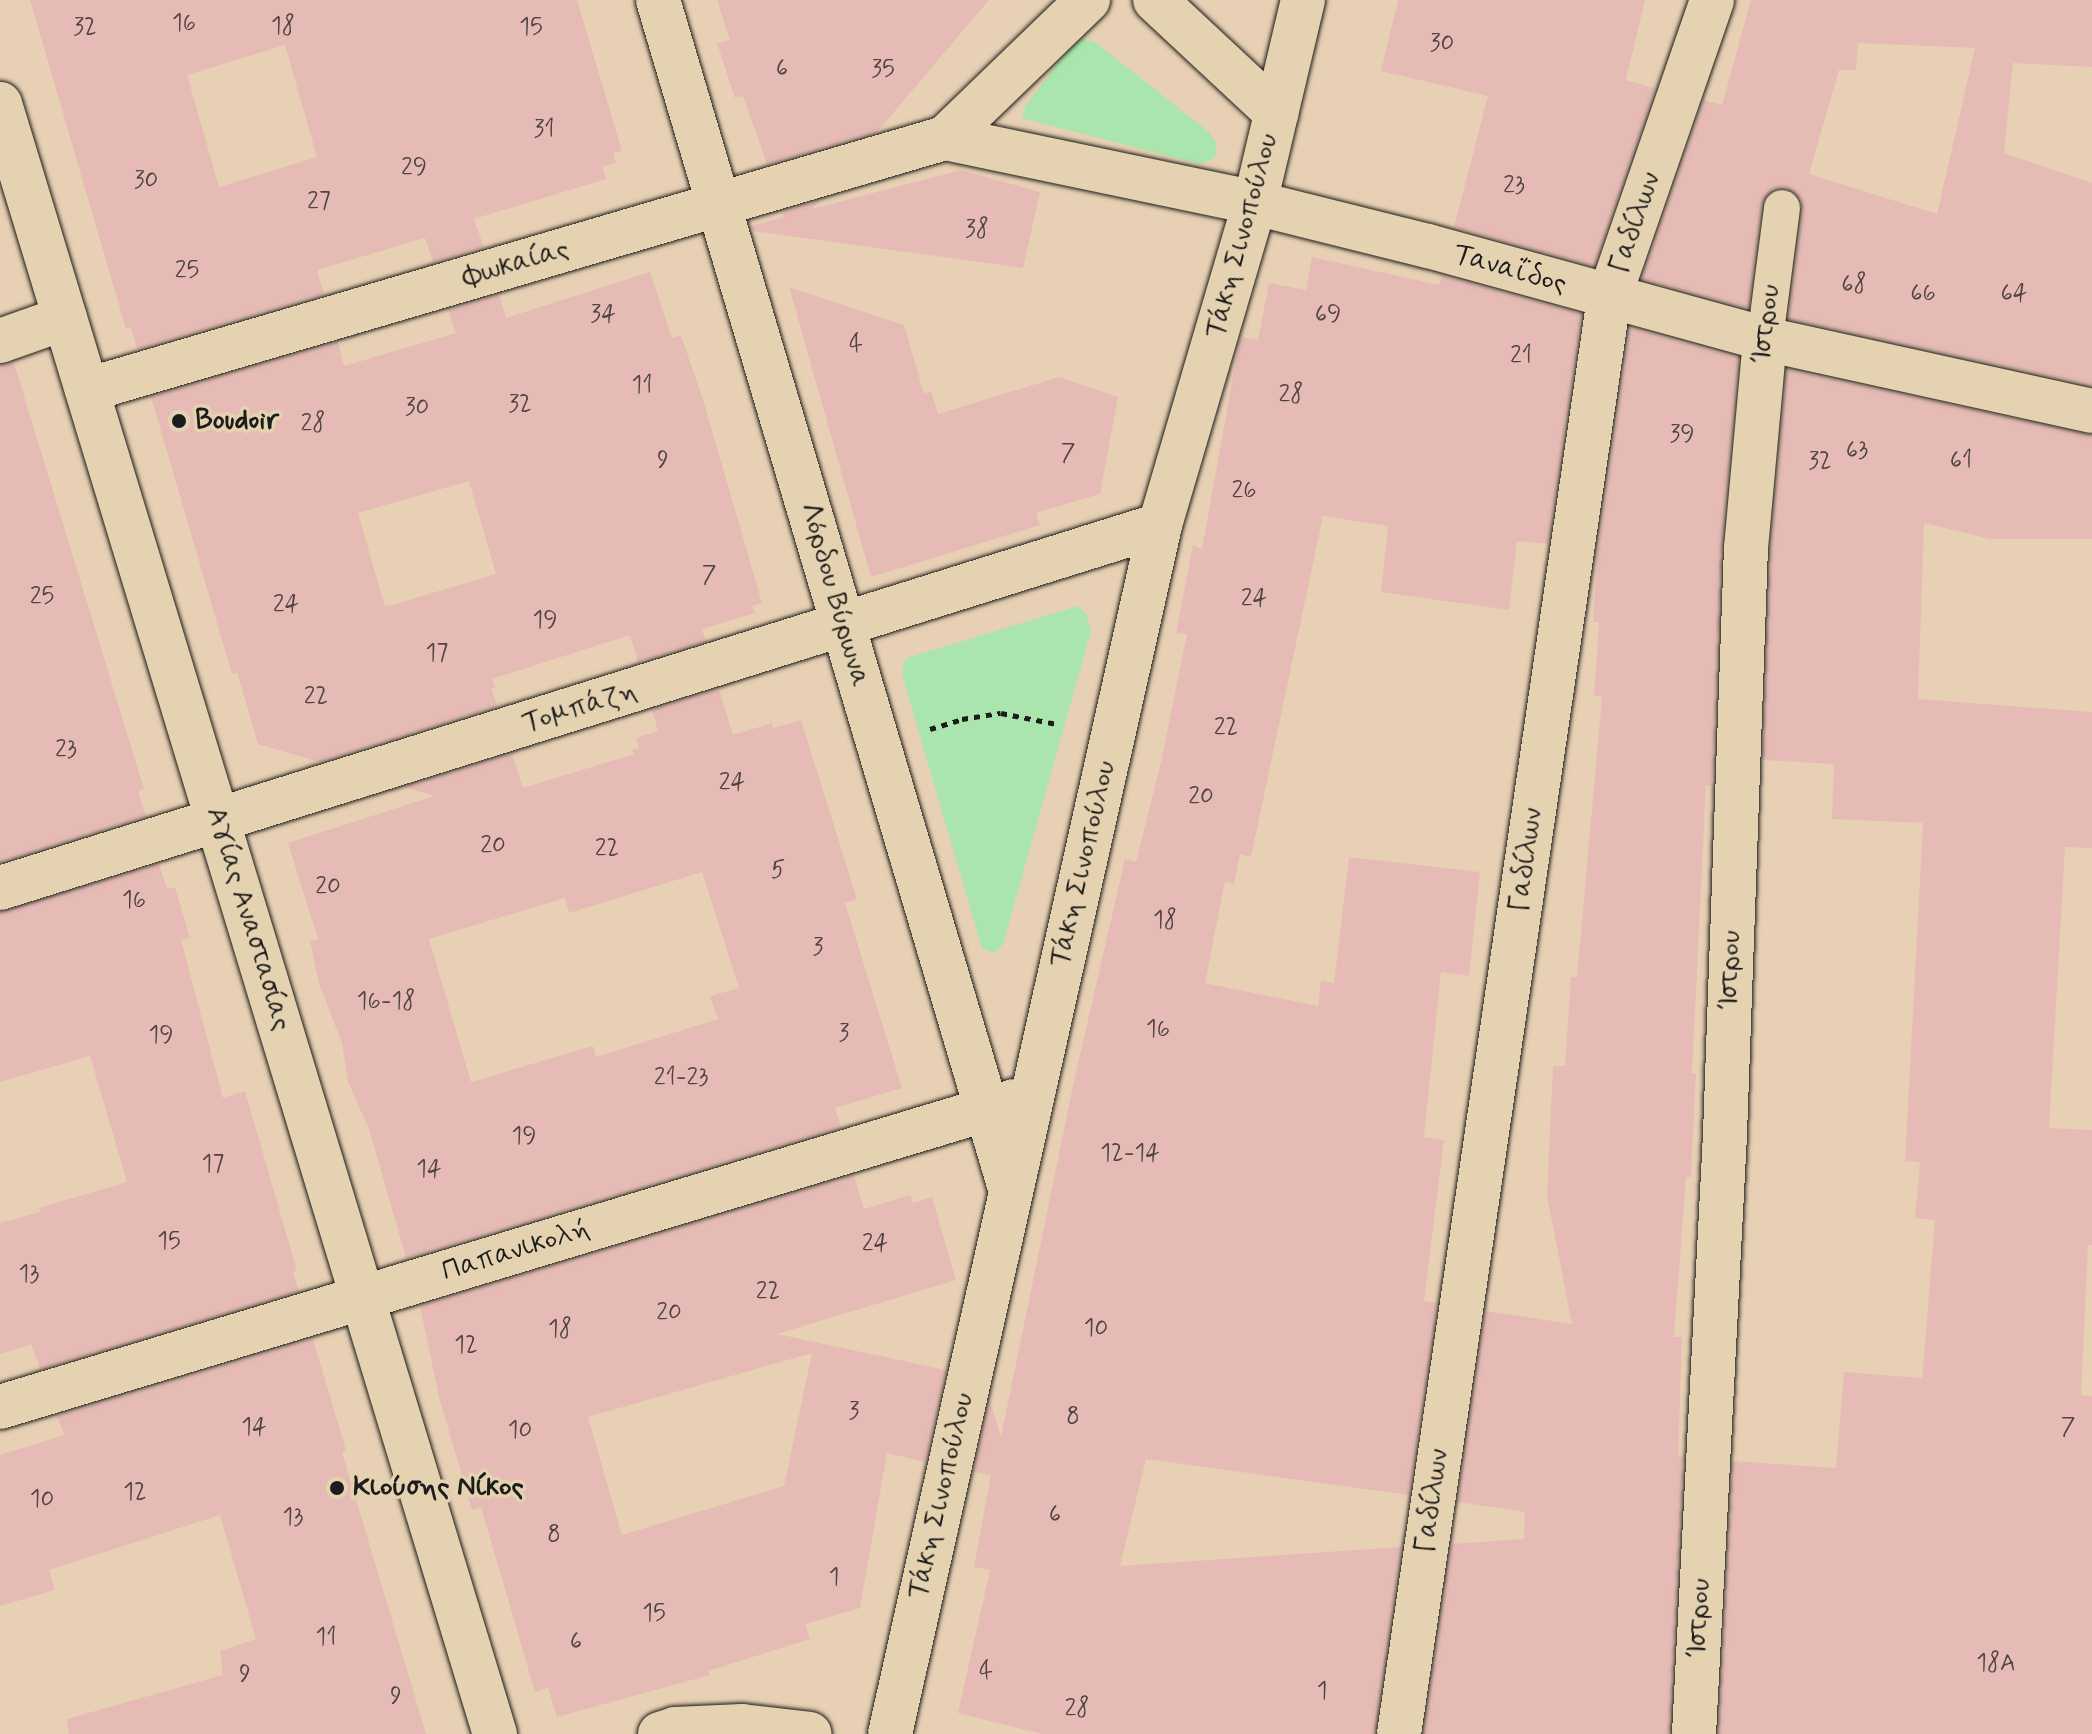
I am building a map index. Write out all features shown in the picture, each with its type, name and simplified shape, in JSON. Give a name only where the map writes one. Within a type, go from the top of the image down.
[{"type":"street","name":"Λόρδου Βύρωνα","points":[[658,0],[1010,1190]]},
{"type":"street","name":"Φωκαίας","points":[[87,390],[945,138],[1088,0]]},
{"type":"street","points":[[1155,0],[1276,113]]},
{"type":"street","name":"Τάκη Σινοπούλου","points":[[890,1734],[1160,525],[1255,203],[1303,0]]},
{"type":"street","name":"Γαδίλων","points":[[1399,1734],[1609,298],[1712,0]]},
{"type":"street","name":"Αγίας Αναστασίας","points":[[0,104],[495,1734]]},
{"type":"street","name":"Φωκαίας","points":[[945,138],[1255,203]]},
{"type":"street","name":"Ταναΐδος","points":[[1255,203],[1428,246],[1765,339],[2092,411]]},
{"type":"street","points":[[0,341],[65,318]]},
{"type":"street","name":"Ίστρου","points":[[1694,1734],[1725,1134],[1746,548],[1765,339]]},
{"type":"street","name":"Τομπάζη","points":[[0,888],[843,627],[1160,525]]},
{"type":"street","name":"Παπανικολή","points":[[0,1407],[1031,1096]]},
{"type":"street","points":[[660,1734],[675,1729],[742,1726],[810,1734]]},
{"type":"lane","name":"Ίστρου","points":[[1765,339],[1782,208]]},
{"type":"path","points":[[879,746],[962,719],[1001,713],[1113,735]]},
{"type":"green space","points":[[1084,39],[1095,42],[1209,132],[1217,145],[1215,158],[1199,164],[1022,118],[1025,106],[1073,44]]},
{"type":"green space","points":[[1078,606],[1087,615],[1091,631],[1003,944],[995,953],[982,948],[902,675],[904,662],[910,657]]},
{"type":"building","points":[[30,0],[577,0],[622,151],[613,153],[616,163],[602,167],[606,179],[474,219],[484,247],[433,262],[425,238],[317,270],[324,294],[137,349],[131,328],[126,329]],"holes":[[[285,45],[317,157],[219,187],[187,75]]]},
{"type":"building","points":[[717,0],[989,0],[877,132],[767,164],[743,96],[735,98],[717,43],[730,40]]},
{"type":"building","points":[[1398,0],[1645,0],[1626,80],[1655,88],[1594,266],[1454,227],[1488,96],[1381,71]]},
{"type":"building","points":[[1751,0],[2092,0],[2092,67],[2013,63],[2004,153],[2092,183],[2092,385],[1789,319],[1803,210],[1801,199],[1785,187],[1773,189],[1761,205],[1748,308],[1642,279],[1704,100],[1722,105]],"holes":[[[1858,43],[1975,48],[1937,214],[1809,174],[1839,70],[1856,70]]]},
{"type":"building","points":[[961,170],[1040,192],[1023,268],[753,231],[751,226],[784,217],[783,212],[820,201],[812,209]]},
{"type":"building","points":[[1312,257],[1439,285],[1442,276],[1581,314],[1548,544],[1517,541],[1509,610],[1381,592],[1388,526],[1323,516],[1251,857],[1240,854],[1234,884],[1225,881],[1205,983],[1318,1006],[1321,981],[1334,983],[1349,857],[1480,872],[1469,976],[1441,972],[1424,1137],[1444,1140],[1424,1301],[1437,1303],[1409,1495],[1146,1459],[1120,1566],[1401,1547],[1375,1734],[1042,1734],[958,1713],[990,1570],[974,1567],[991,1475],[974,1472],[990,1400],[1001,1437],[1074,1081],[1125,859],[1136,862],[1161,762],[1187,634],[1176,633],[1193,545],[1202,549],[1239,344],[1242,337],[1258,340],[1269,283],[1306,290]]},
{"type":"building","points":[[650,272],[672,338],[681,335],[705,406],[762,603],[752,606],[755,613],[702,629],[706,641],[638,662],[630,635],[492,679],[495,687],[491,688],[497,706],[319,762],[258,744],[237,672],[232,674],[151,397],[338,342],[344,366],[456,333],[448,310],[499,295],[506,318]],"holes":[[[469,481],[496,574],[385,607],[358,513]]]},
{"type":"building","points":[[789,287],[904,325],[924,394],[931,391],[938,414],[1059,377],[1118,397],[1100,494],[1036,513],[1040,525],[871,577]]},
{"type":"building","points":[[1630,328],[1738,358],[1721,547],[1712,785],[1706,785],[1692,1073],[1696,1073],[1691,1177],[1686,1177],[1674,1337],[1682,1337],[1678,1457],[1683,1457],[1669,1734],[1424,1734],[1452,1544],[1524,1539],[1525,1512],[1458,1502],[1486,1311],[1572,1324],[1547,1196],[1553,1066],[1565,1066],[1571,977],[1577,977],[1602,697],[1594,696],[1599,622],[1593,622],[1598,549]]},
{"type":"building","points":[[14,363],[144,789],[138,791],[146,816],[0,862],[0,365]]},
{"type":"building","points":[[1787,370],[2092,435],[2092,539],[1990,539],[1924,523],[1918,699],[2092,712],[2092,848],[2065,847],[2049,1128],[2092,1130],[2092,1245],[2088,1245],[2081,1395],[2092,1396],[2092,1734],[1719,1734],[1733,1461],[1836,1468],[1844,1372],[1922,1378],[1935,1220],[1915,1218],[1920,1162],[1905,1161],[1923,823],[1832,819],[1834,764],[1763,760],[1771,550]]},
{"type":"building","points":[[719,689],[733,735],[772,723],[773,728],[801,720],[857,899],[845,903],[902,1088],[835,1108],[841,1127],[406,1258],[369,1129],[348,1082],[342,1043],[319,984],[310,941],[318,939],[288,843],[434,796],[405,787],[512,754],[523,788],[634,754],[632,750],[639,748],[636,738],[658,731],[652,710]],"holes":[[[702,872],[739,988],[710,996],[718,1019],[596,1057],[593,1046],[471,1082],[429,939],[565,898],[569,913]]]},
{"type":"building","points":[[159,864],[167,889],[175,887],[190,938],[181,940],[223,1098],[245,1091],[297,1271],[293,1272],[299,1291],[40,1369],[31,1344],[0,1354],[0,1223],[127,1182],[90,1056],[0,1082],[0,912]]},
{"type":"building","points":[[854,1175],[864,1209],[910,1195],[913,1203],[932,1197],[956,1280],[777,1334],[946,1370],[925,1462],[887,1453],[860,1608],[805,1624],[810,1639],[708,1671],[710,1675],[557,1717],[548,1688],[535,1692],[481,1507],[472,1510],[439,1397],[420,1306]],"holes":[[[812,1353],[784,1486],[622,1535],[588,1417]]]},
{"type":"building","points":[[313,1339],[346,1450],[342,1452],[426,1734],[69,1734],[67,1719],[223,1675],[220,1651],[256,1639],[220,1515],[49,1570],[55,1590],[0,1606],[0,1455],[64,1435],[57,1416]]},
{"type":"place","name":"Boudoir","points":[[179,421]]},
{"type":"place","name":"Κιούσης Νίκος","points":[[337,1488]]}]
